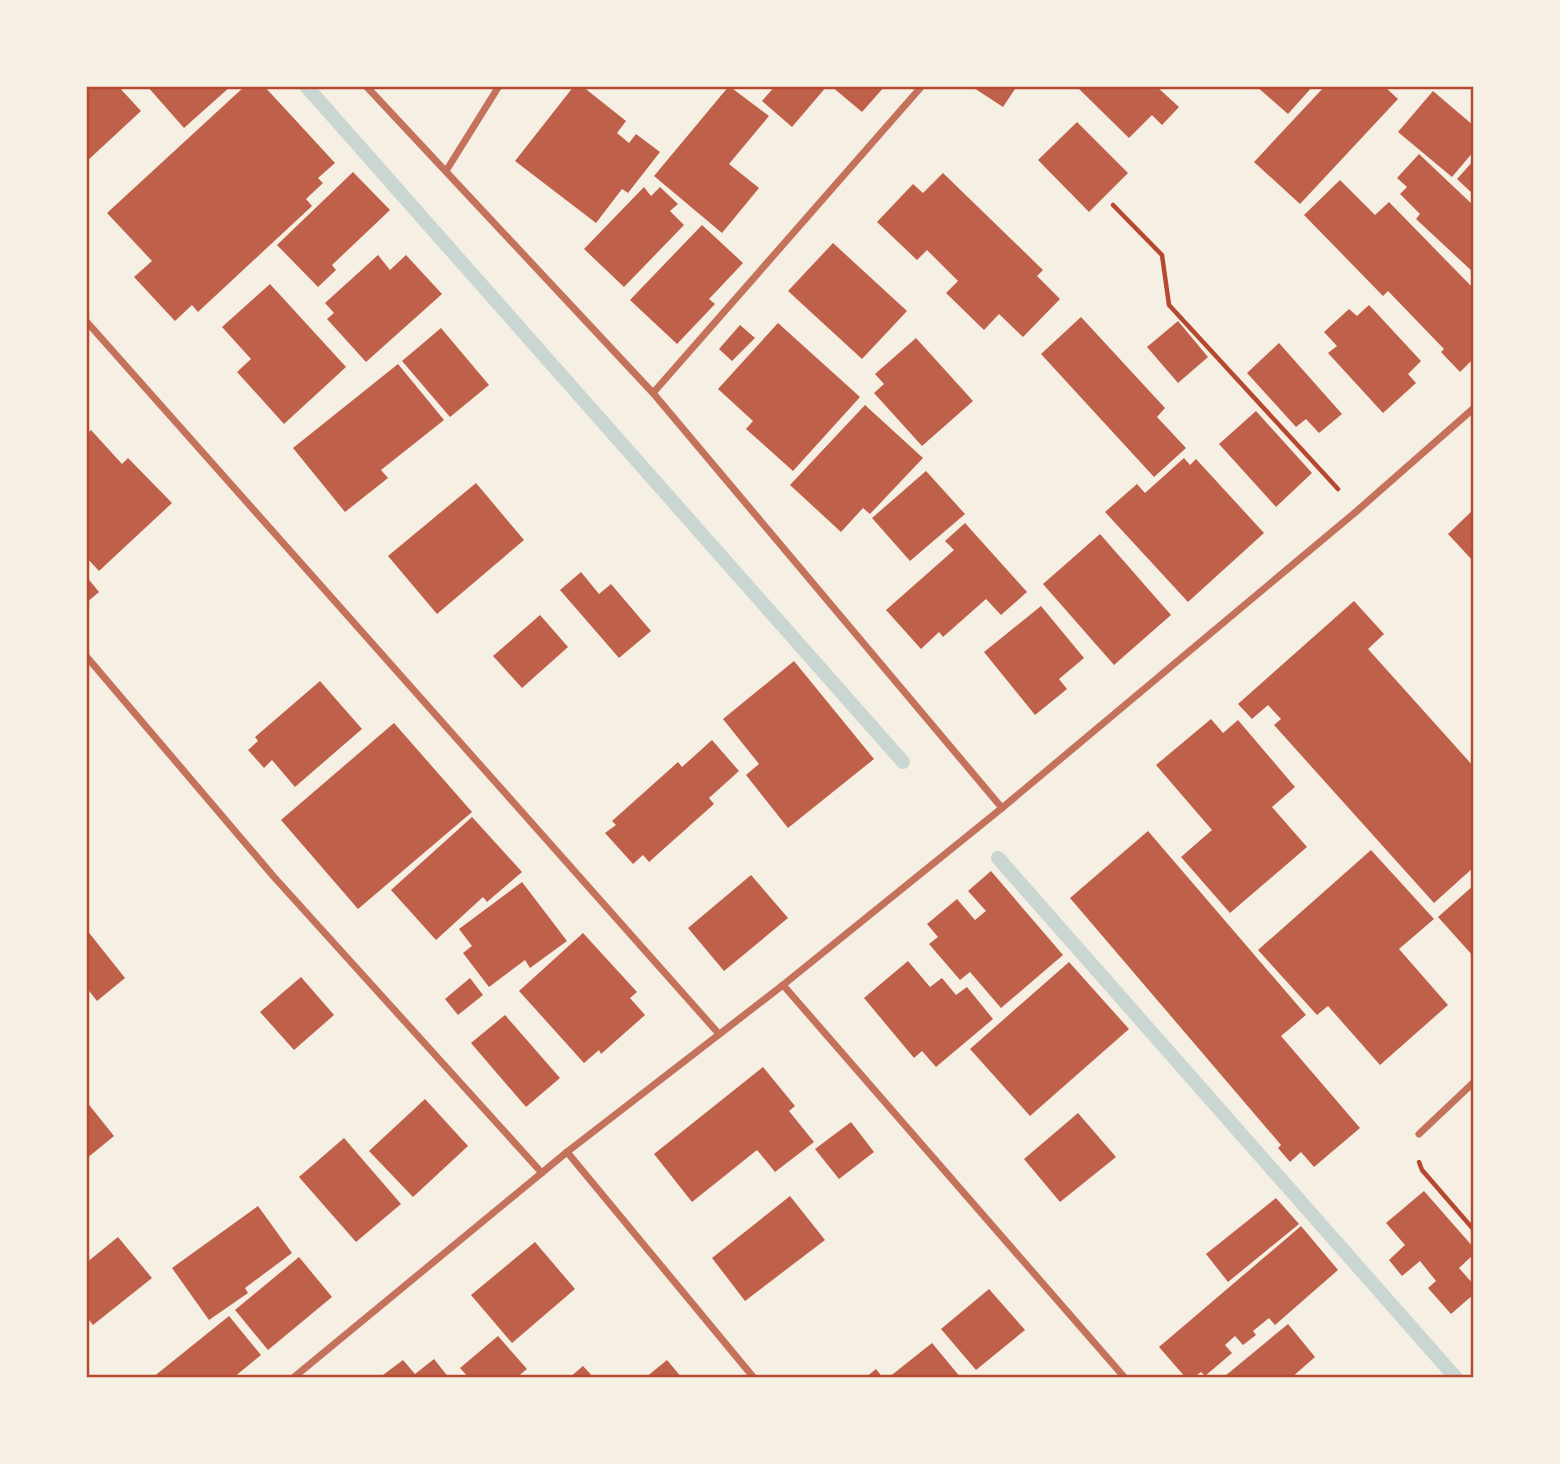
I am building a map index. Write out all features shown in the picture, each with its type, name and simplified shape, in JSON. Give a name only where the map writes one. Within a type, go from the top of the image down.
[{"type":"street","points":[[366,86],[653,393],[1002,808]]},
{"type":"street","points":[[446,171],[499,86]]},
{"type":"street","points":[[653,393],[922,86]]},
{"type":"street","points":[[86,321],[719,1034]]},
{"type":"street","points":[[293,1378],[567,1152],[783,985],[1002,808],[1358,510],[1474,408]]},
{"type":"street","points":[[86,656],[274,877],[542,1173]]},
{"type":"street","points":[[783,985],[1125,1378]]},
{"type":"street","points":[[1419,1134],[1474,1082]]},
{"type":"street","points":[[567,1152],[754,1378]]},
{"type":"path","points":[[1113,205],[1162,256],[1169,304],[1358,510]]},
{"type":"path","points":[[1419,1134],[1416,1149],[1422,1170],[1474,1230]]},
{"type":"building","points":[[86,86],[118,86],[141,111],[86,162]]},
{"type":"building","points":[[147,86],[231,86],[184,128]]},
{"type":"building","points":[[245,86],[264,86],[335,163],[318,178],[323,183],[306,199],[312,206],[198,312],[192,305],[175,321],[134,277],[152,261],[107,213]]},
{"type":"building","points":[[574,86],[582,86],[626,121],[617,133],[629,143],[636,134],[660,152],[628,193],[622,189],[596,223],[515,161]]},
{"type":"building","points":[[729,86],[769,116],[729,164],[759,188],[722,233],[654,176]]},
{"type":"building","points":[[775,86],[827,86],[792,127],[762,101]]},
{"type":"building","points":[[831,86],[885,86],[862,112]]},
{"type":"building","points":[[971,86],[1017,86],[1003,107]]},
{"type":"building","points":[[1076,86],[1156,86],[1179,107],[1162,125],[1152,115],[1129,138]]},
{"type":"building","points":[[1256,86],[1313,86],[1288,114]]},
{"type":"building","points":[[1325,86],[1384,86],[1398,99],[1300,204],[1254,162]]},
{"type":"building","points":[[1433,91],[1474,126],[1474,151],[1452,177],[1398,132]]},
{"type":"building","points":[[1077,122],[1128,173],[1089,212],[1038,160]]},
{"type":"building","points":[[1419,154],[1474,206],[1474,273],[1416,219],[1420,214],[1400,194],[1407,187],[1397,178]]},
{"type":"building","points":[[1474,160],[1474,195],[1457,179]]},
{"type":"building","points":[[353,172],[390,210],[332,265],[336,270],[318,287],[277,245]]},
{"type":"building","points":[[943,173],[1043,270],[1037,276],[1060,299],[1023,337],[999,314],[984,330],[946,293],[958,281],[927,250],[917,260],[877,222],[913,184],[923,193]]},
{"type":"building","points":[[1340,180],[1375,215],[1389,202],[1474,289],[1474,358],[1460,372],[1441,352],[1444,349],[1388,291],[1383,296],[1304,215]]},
{"type":"building","points":[[644,187],[651,196],[660,187],[678,204],[670,211],[684,225],[624,287],[584,249]]},
{"type":"building","points":[[702,225],[743,263],[709,299],[715,304],[677,344],[630,300]]},
{"type":"building","points":[[833,243],[907,311],[862,359],[788,291]]},
{"type":"building","points":[[378,255],[390,270],[406,255],[442,294],[366,362],[327,319],[334,313],[325,303]]},
{"type":"building","points":[[270,284],[346,367],[284,424],[237,372],[251,359],[222,327]]},
{"type":"building","points":[[1369,305],[1421,361],[1408,374],[1416,383],[1383,413],[1328,353],[1337,346],[1324,332],[1349,309],[1357,316]]},
{"type":"building","points":[[1081,317],[1165,408],[1157,417],[1186,448],[1154,477],[1041,354]]},
{"type":"building","points":[[1178,321],[1208,357],[1178,383],[1147,347]]},
{"type":"building","points":[[778,323],[860,397],[793,471],[746,429],[753,421],[718,389]]},
{"type":"building","points":[[740,325],[755,338],[732,361],[719,349]]},
{"type":"building","points":[[441,328],[489,385],[450,417],[402,361]]},
{"type":"building","points":[[916,338],[973,401],[922,446],[874,393],[884,384],[875,374]]},
{"type":"building","points":[[1279,343],[1342,414],[1319,433],[1306,419],[1296,427],[1247,373]]},
{"type":"building","points":[[398,364],[444,420],[381,470],[388,478],[345,512],[293,448]]},
{"type":"building","points":[[865,405],[923,458],[870,514],[863,508],[841,532],[790,485]]},
{"type":"building","points":[[1256,411],[1312,473],[1276,507],[1219,444]]},
{"type":"building","points":[[91,430],[122,464],[128,458],[172,503],[99,571],[86,557],[86,435]]},
{"type":"building","points":[[1184,458],[1190,465],[1196,459],[1264,533],[1188,602],[1105,512],[1137,484],[1145,493]]},
{"type":"building","points":[[926,471],[965,514],[910,561],[872,518]]},
{"type":"building","points":[[476,483],[524,540],[437,614],[388,556]]},
{"type":"building","points":[[1474,509],[1474,562],[1448,534]]},
{"type":"building","points":[[965,523],[1027,592],[1001,615],[986,599],[943,637],[939,632],[921,649],[886,610],[954,550],[945,541]]},
{"type":"building","points":[[1100,534],[1171,615],[1114,665],[1043,584]]},
{"type":"building","points":[[581,572],[599,594],[611,584],[651,631],[619,658],[560,590]]},
{"type":"building","points":[[86,576],[99,592],[86,603]]},
{"type":"building","points":[[1354,601],[1384,634],[1368,649],[1474,767],[1474,867],[1434,903],[1274,725],[1281,719],[1268,705],[1252,719],[1238,704]]},
{"type":"building","points":[[1041,606],[1084,658],[1059,679],[1067,689],[1035,715],[984,652]]},
{"type":"building","points":[[540,615],[568,647],[522,688],[493,656]]},
{"type":"building","points":[[794,661],[874,759],[788,828],[746,775],[759,764],[723,719]]},
{"type":"building","points":[[320,681],[362,729],[295,787],[272,760],[264,768],[248,750],[258,741],[255,737]]},
{"type":"building","points":[[1211,719],[1223,733],[1238,720],[1295,787],[1272,807],[1307,847],[1230,913],[1181,857],[1212,830],[1156,765]]},
{"type":"building","points":[[394,723],[472,812],[358,909],[281,820]]},
{"type":"building","points":[[712,740],[739,771],[709,798],[714,804],[649,862],[643,855],[633,864],[605,833],[616,825],[612,821],[678,762],[682,767]]},
{"type":"building","points":[[472,817],[522,872],[487,902],[483,897],[436,940],[391,890]]},
{"type":"building","points":[[1148,831],[1306,1015],[1281,1036],[1360,1128],[1314,1167],[1301,1152],[1290,1162],[1278,1148],[1281,1145],[1070,898]]},
{"type":"building","points":[[1371,850],[1434,919],[1399,949],[1448,1005],[1380,1065],[1328,1006],[1317,1015],[1258,950]]},
{"type":"building","points":[[991,871],[1063,955],[1001,1008],[970,972],[960,980],[929,944],[938,937],[927,924],[957,899],[975,920],[986,911],[968,891]]},
{"type":"building","points":[[751,875],[788,918],[724,971],[688,928]]},
{"type":"building","points":[[522,882],[567,941],[530,968],[525,960],[489,987],[463,953],[472,946],[459,929]]},
{"type":"building","points":[[1474,885],[1474,957],[1438,917]]},
{"type":"building","points":[[86,929],[125,978],[97,1001],[86,987]]},
{"type":"building","points":[[583,933],[637,992],[630,998],[645,1015],[601,1054],[599,1050],[584,1063],[519,991]]},
{"type":"building","points":[[908,961],[930,987],[942,978],[956,995],[967,987],[993,1019],[936,1067],[922,1051],[914,1058],[864,998]]},
{"type":"building","points":[[1069,962],[1129,1029],[1030,1116],[970,1049]]},
{"type":"building","points":[[301,977],[334,1015],[294,1050],[260,1012]]},
{"type":"building","points":[[470,978],[483,995],[458,1015],[445,999]]},
{"type":"building","points":[[505,1015],[560,1078],[526,1107],[471,1043]]},
{"type":"building","points":[[763,1067],[795,1106],[789,1111],[814,1142],[775,1172],[757,1150],[692,1202],[654,1154]]},
{"type":"building","points":[[425,1099],[468,1146],[413,1197],[369,1151]]},
{"type":"building","points":[[86,1101],[114,1136],[86,1159]]},
{"type":"building","points":[[1078,1113],[1116,1157],[1060,1202],[1024,1159]]},
{"type":"building","points":[[851,1122],[874,1152],[839,1179],[815,1149]]},
{"type":"building","points":[[344,1138],[401,1204],[356,1242],[299,1177]]},
{"type":"building","points":[[1424,1191],[1474,1248],[1474,1254],[1459,1268],[1474,1285],[1474,1294],[1451,1314],[1428,1288],[1436,1281],[1420,1261],[1402,1276],[1389,1260],[1405,1245],[1386,1223]]},
{"type":"building","points":[[790,1196],[825,1240],[745,1301],[712,1258]]},
{"type":"building","points":[[1276,1198],[1299,1224],[1228,1282],[1206,1254]]},
{"type":"building","points":[[258,1206],[292,1253],[245,1288],[248,1293],[209,1320],[172,1268]]},
{"type":"building","points":[[1301,1226],[1338,1270],[1275,1325],[1269,1318],[1253,1331],[1256,1335],[1243,1345],[1235,1336],[1225,1345],[1232,1353],[1205,1376],[1201,1372],[1193,1378],[1186,1378],[1159,1347]]},
{"type":"building","points":[[118,1237],[152,1278],[93,1325],[86,1316],[86,1263]]},
{"type":"building","points":[[535,1242],[575,1289],[512,1343],[471,1295]]},
{"type":"building","points":[[299,1257],[332,1297],[268,1350],[235,1310]]},
{"type":"building","points":[[989,1289],[1025,1330],[976,1370],[941,1329]]},
{"type":"building","points":[[229,1316],[261,1355],[233,1378],[152,1378]]},
{"type":"building","points":[[1288,1324],[1315,1357],[1291,1378],[1225,1376]]},
{"type":"building","points":[[498,1336],[527,1369],[516,1378],[469,1378],[460,1368]]},
{"type":"building","points":[[932,1343],[961,1378],[888,1378]]},
{"type":"building","points":[[434,1359],[449,1378],[379,1378],[403,1360],[415,1374]]},
{"type":"building","points":[[667,1360],[682,1378],[645,1378]]},
{"type":"building","points":[[583,1366],[594,1378],[569,1378]]},
{"type":"building","points":[[876,1369],[883,1378],[865,1378]]},
{"type":"waterway","points":[[306,86],[903,762]]},
{"type":"waterway","points":[[998,858],[1456,1378]]}]
